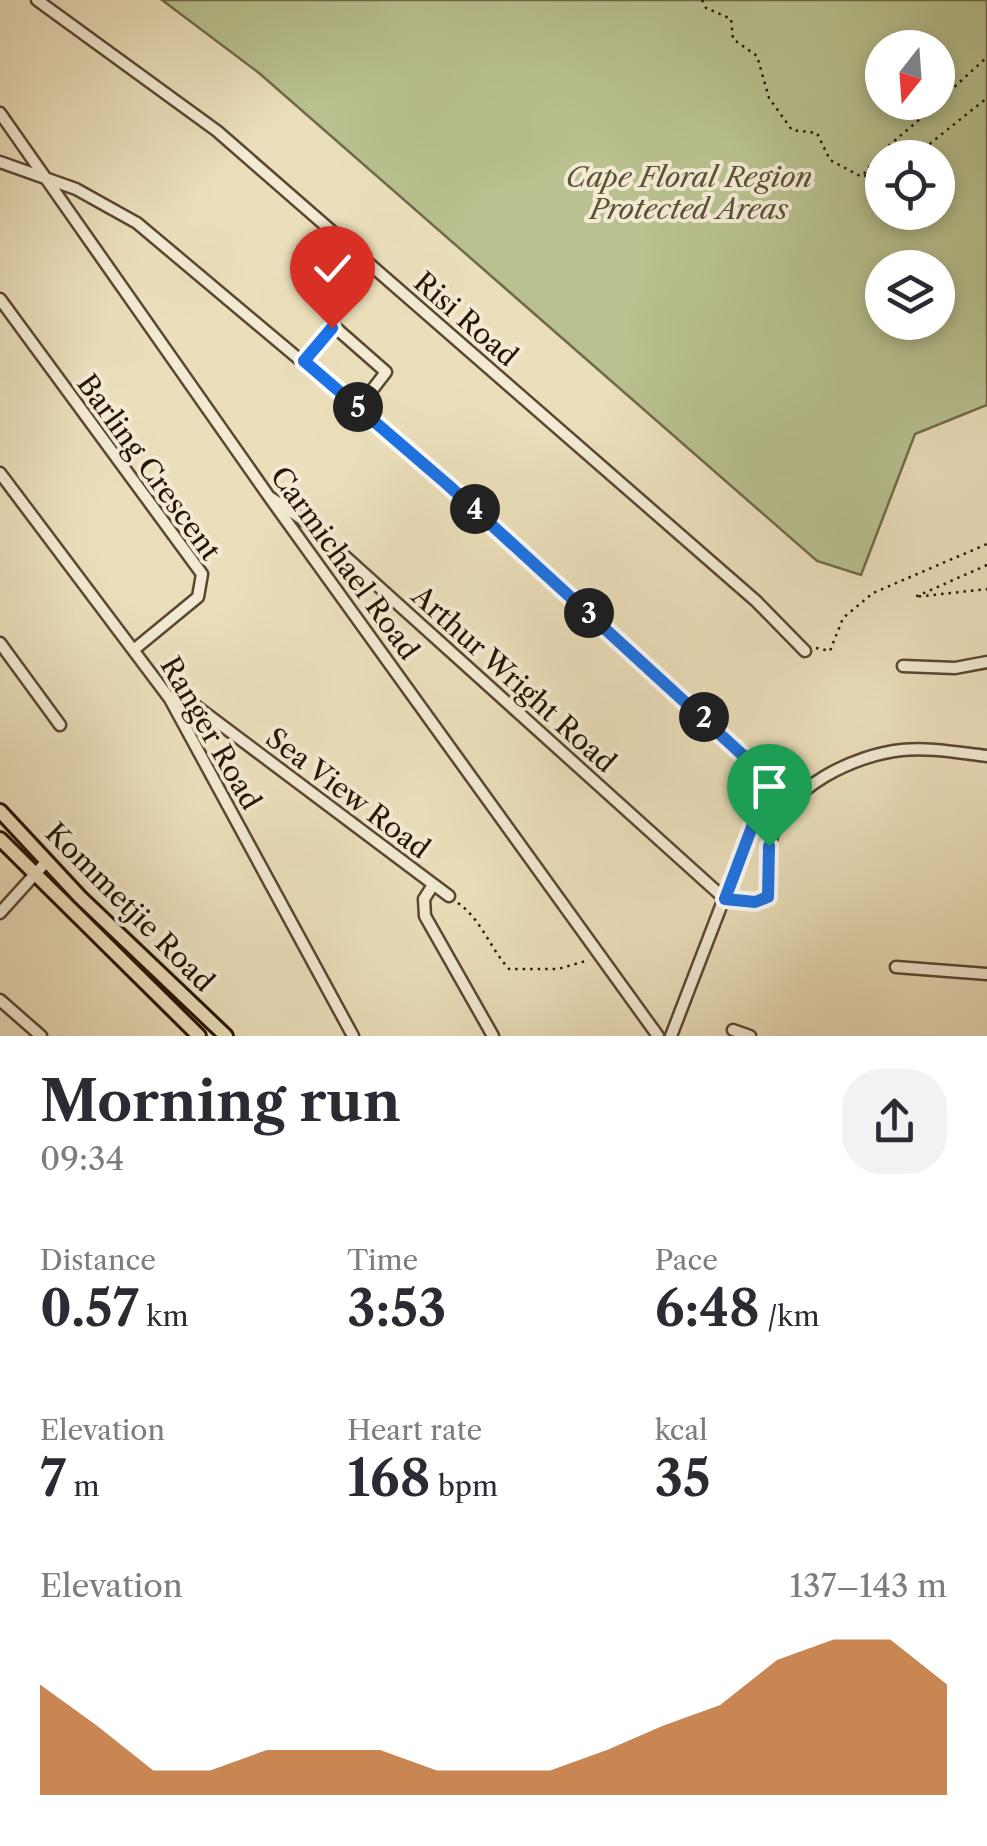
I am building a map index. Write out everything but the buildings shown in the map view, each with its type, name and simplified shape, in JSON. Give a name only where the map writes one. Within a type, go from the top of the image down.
[{"type":"main road","name":"Kommetjie Road","points":[[0,811],[46,862],[226,1036]]},
{"type":"main road","name":"Kommetjie Road","points":[[0,839],[32,875],[200,1036]]},
{"type":"street","name":"Risi Road","points":[[38,0],[217,131],[802,646]]},
{"type":"street","name":"Carmichael Road","points":[[0,113],[270,498],[658,1036]]},
{"type":"street","points":[[0,162],[87,194],[136,223],[359,407],[748,757],[762,776],[765,792],[671,1036]]},
{"type":"street","name":"Barling Crescent","points":[[0,299],[202,574],[198,597],[136,648]]},
{"type":"street","points":[[304,361],[330,329],[336,329],[386,372],[359,407]]},
{"type":"street","name":"Ranger Road","points":[[0,473],[136,648],[170,699],[353,1036]]},
{"type":"street","name":"Arthur Wright Road","points":[[270,498],[308,523],[725,899]]},
{"type":"street","points":[[0,642],[60,726]]},
{"type":"street","points":[[904,666],[956,668],[987,662]]},
{"type":"street","name":"Sea View Road","points":[[170,699],[188,700],[449,896]]},
{"type":"street","points":[[725,899],[755,902],[768,897],[769,846],[776,825],[784,811],[820,779],[897,751],[987,756]]},
{"type":"street","points":[[0,913],[46,862]]},
{"type":"street","points":[[433,885],[424,899],[425,916],[493,1036]]},
{"type":"street","points":[[896,967],[987,974]]},
{"type":"street","points":[[0,1000],[42,1036]]},
{"type":"street","points":[[733,1030],[750,1036]]},
{"type":"path","points":[[702,0],[706,8],[731,19],[732,39],[758,56],[768,98],[792,130],[818,133],[830,160],[862,178]]},
{"type":"path","points":[[955,86],[987,57]]},
{"type":"path","points":[[936,140],[987,98]]},
{"type":"path","points":[[862,178],[880,149],[909,132],[920,120]]},
{"type":"path","points":[[802,646],[830,651],[843,618],[873,593],[987,544]]},
{"type":"path","points":[[987,564],[915,598],[987,589]]},
{"type":"path","points":[[449,896],[473,913],[490,947],[509,969],[558,970],[598,956]]},
{"type":"green space","name":"Cape Floral Region Protected Areas","points":[[162,0],[987,0],[987,405],[915,434],[861,575],[817,561],[259,73]]},
{"type":"route","points":[[332,328],[304,361],[448,485],[755,764],[765,792],[725,899],[755,902],[768,897],[772,873],[769,846]]}]
